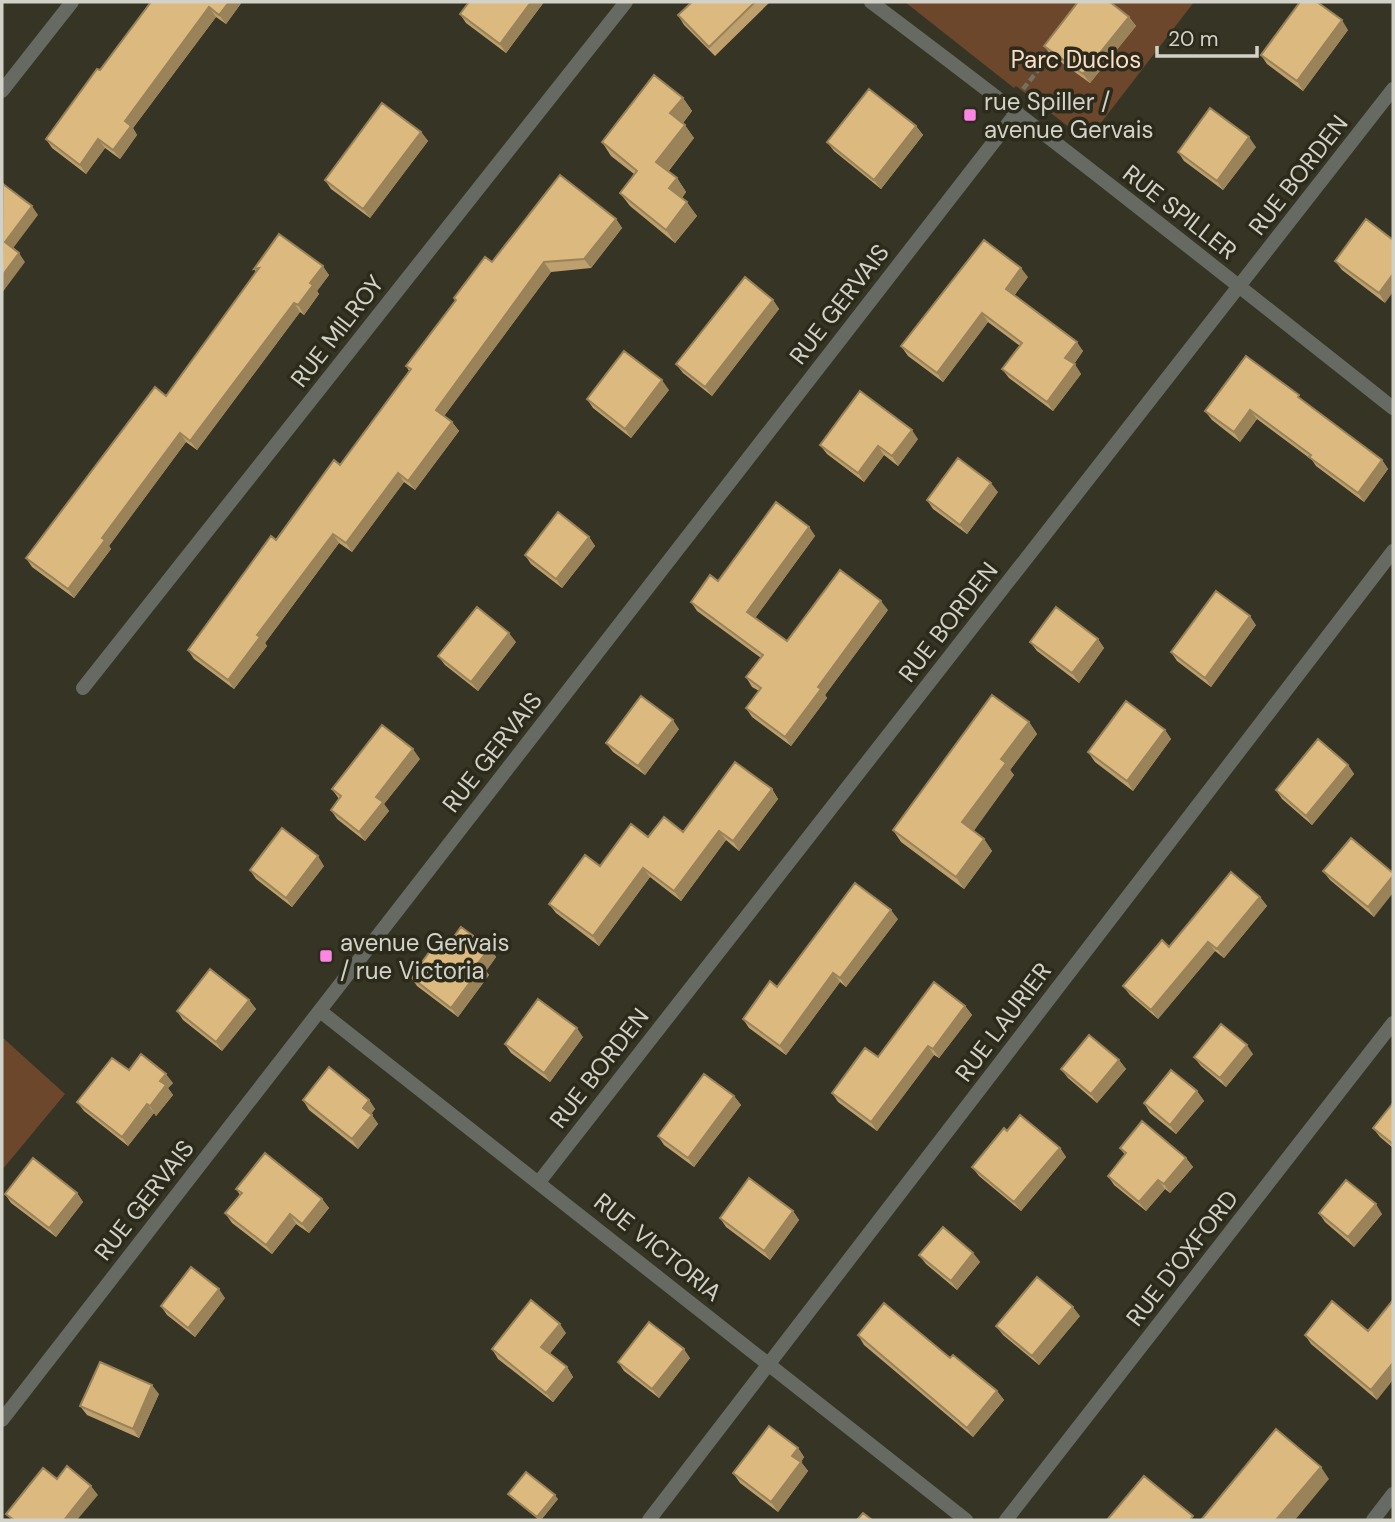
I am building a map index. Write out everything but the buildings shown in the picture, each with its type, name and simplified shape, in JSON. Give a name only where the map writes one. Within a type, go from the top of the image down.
[{"type":"street","points":[[2,91],[72,2]]},
{"type":"street","name":"RUE MILROY","points":[[83,688],[626,2]]},
{"type":"street","name":"RUE SPILLER","points":[[871,2],[1013,109],[1393,408]]},
{"type":"street","name":"RUE BORDEN","points":[[539,1182],[1393,89]]},
{"type":"street","name":"RUE GERVAIS","points":[[2,1420],[1013,109]]},
{"type":"street","name":"RUE LAURIER","points":[[649,1520],[1393,551]]},
{"type":"street","name":"RUE VICTORIA","points":[[320,1011],[966,1520]]},
{"type":"street","name":"RUE D'OXFORD","points":[[1006,1520],[1393,1023]]},
{"type":"street","points":[[1373,1520],[1393,1494]]},
{"type":"path","points":[[1013,109],[1059,44]]},
{"type":"green space","name":"Parc Duclos","points":[[905,2],[1194,2],[1087,141],[1016,86],[1014,88]]},
{"type":"green space","points":[[2,1037],[65,1094],[2,1170]]},
{"type":"place","name":"rue Spiller / avenue Gervais","points":[[970,115]]},
{"type":"place","name":"avenue Gervais / rue Victoria","points":[[326,956]]}]
